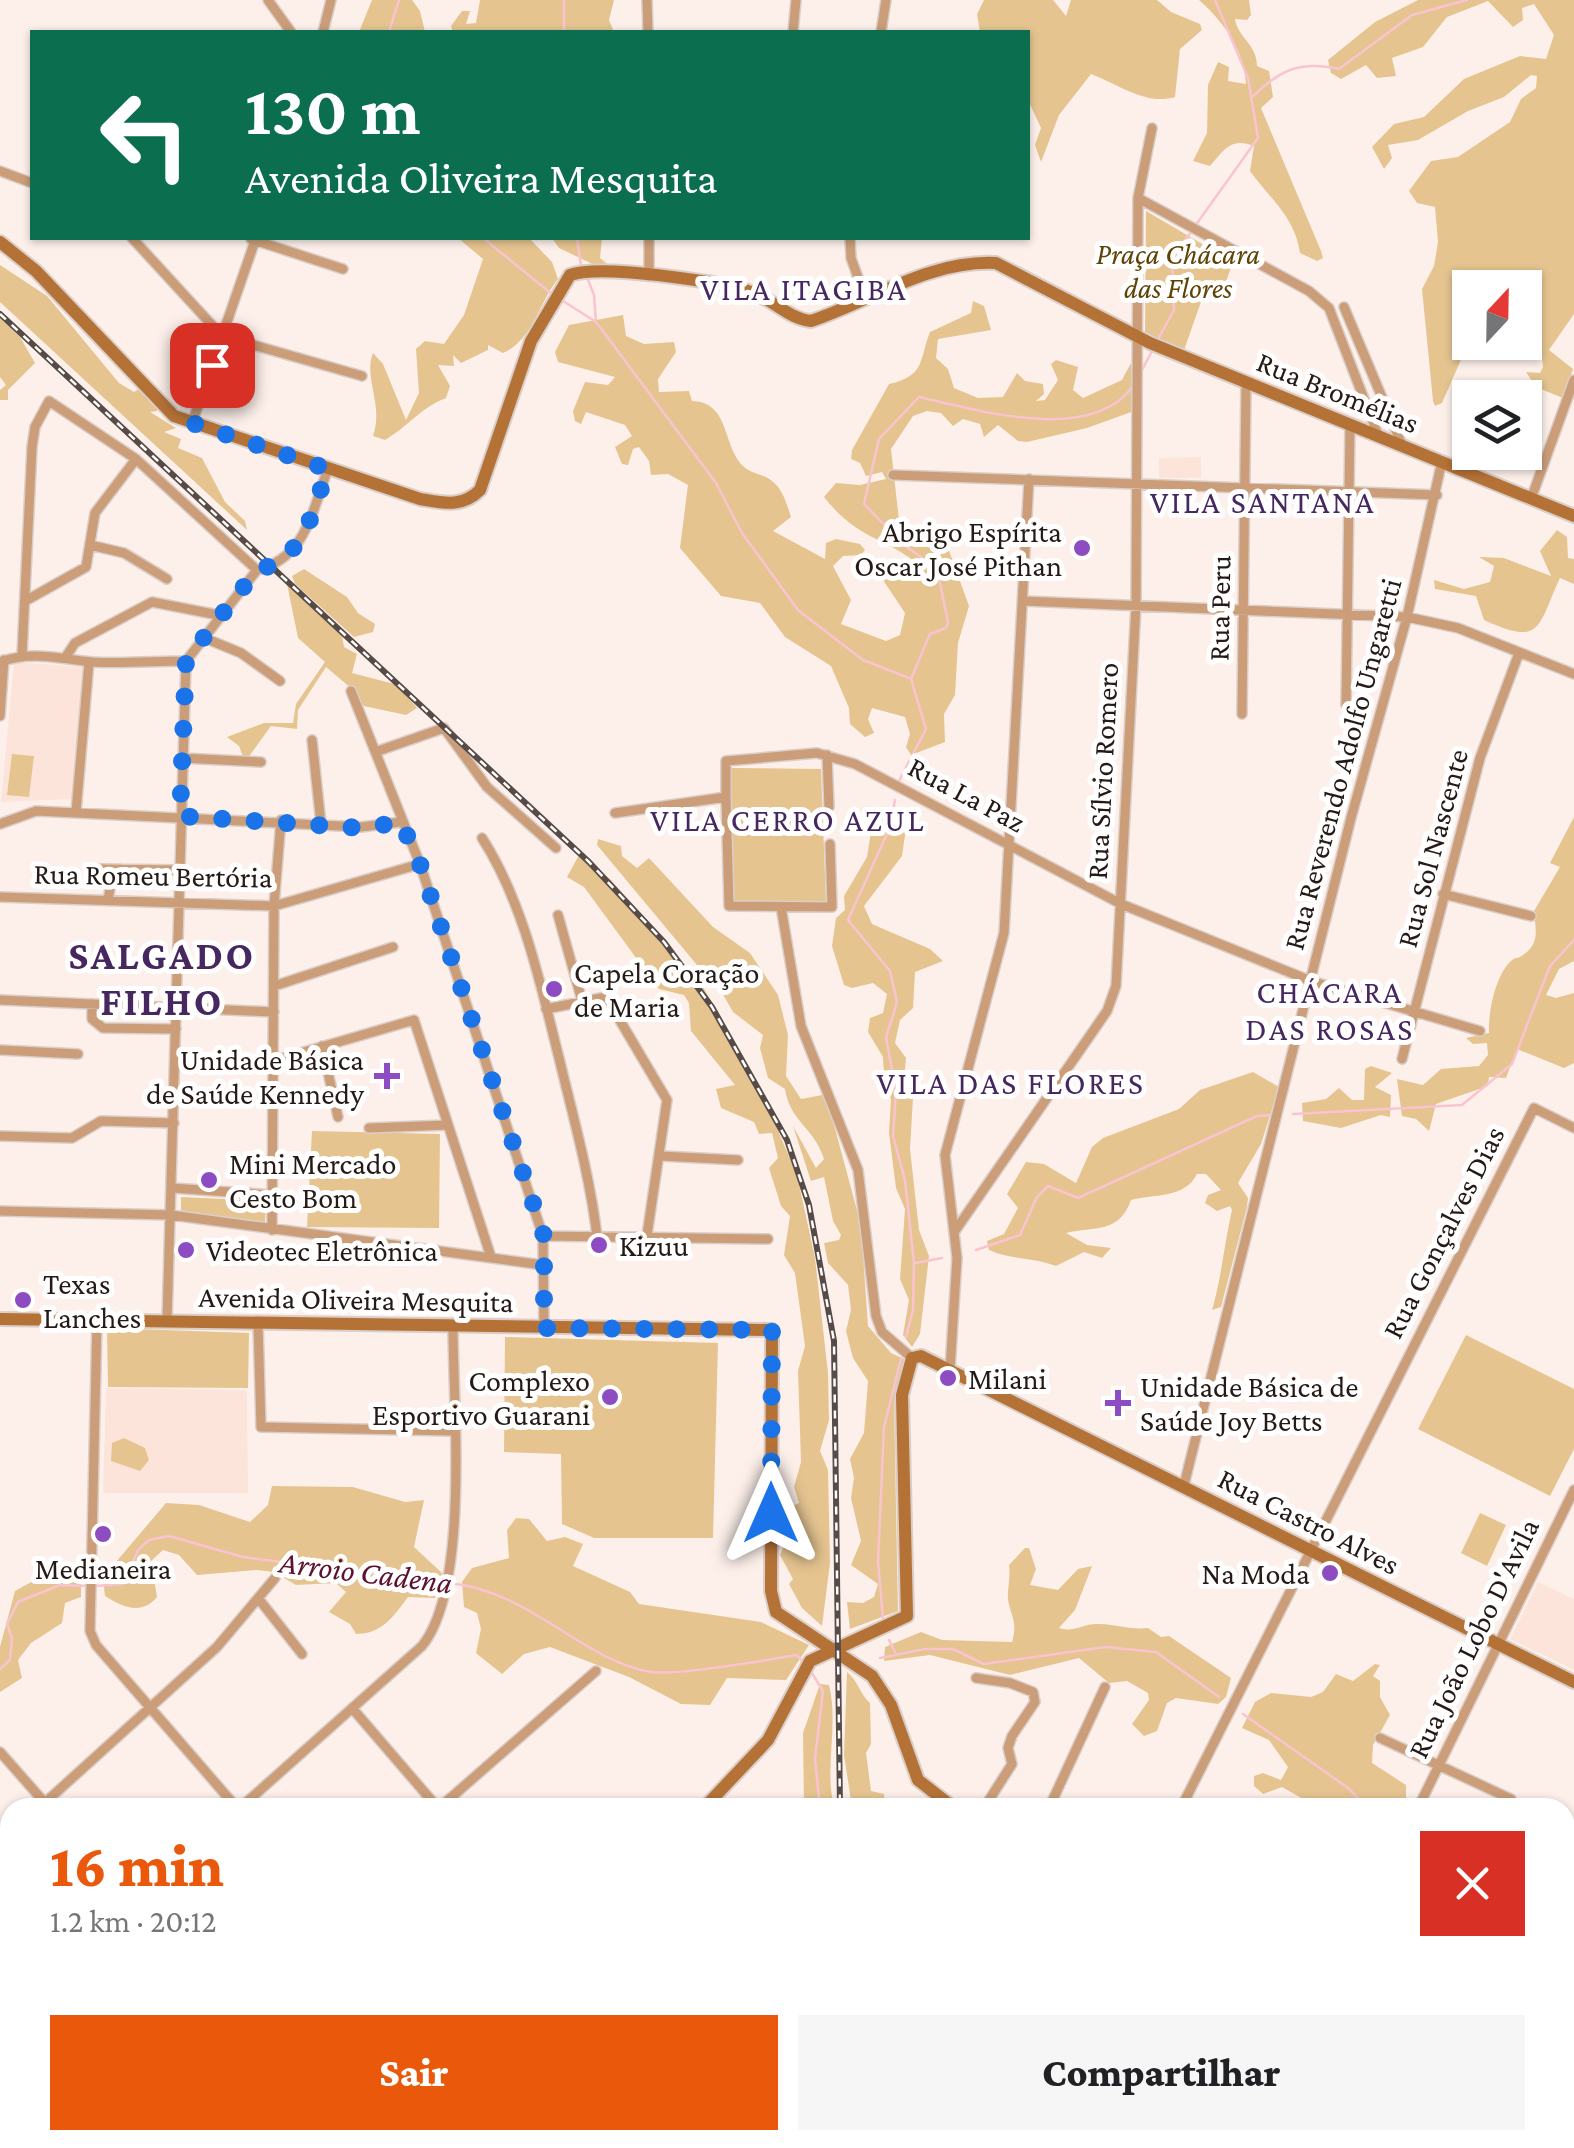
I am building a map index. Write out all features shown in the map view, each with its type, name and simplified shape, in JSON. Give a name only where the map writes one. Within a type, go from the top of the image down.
[{"type":"street","points":[[268,0],[290,30]]},
{"type":"street","points":[[324,30],[331,0]]},
{"type":"street","points":[[647,0],[648,30]]},
{"type":"street","points":[[793,30],[796,0]]},
{"type":"street","points":[[881,30],[886,0]]},
{"type":"street","name":"Rua Sílvio Romero","points":[[955,1231],[1114,998],[1136,606],[1138,198],[1152,128]]},
{"type":"street","points":[[0,172],[30,182]]},
{"type":"street","points":[[1138,198],[1309,291],[1329,308],[1378,435]]},
{"type":"street","points":[[134,240],[222,336],[362,376]]},
{"type":"street","points":[[192,423],[254,240]]},
{"type":"street","points":[[257,240],[343,268]]},
{"type":"street","points":[[649,240],[649,276]]},
{"type":"street","points":[[850,240],[851,258],[865,298]]},
{"type":"street","points":[[0,242],[36,271],[174,416],[328,469],[299,546],[273,566],[257,570],[186,660],[167,1321]]},
{"type":"street","name":"Rua Bromélias","points":[[328,469],[420,499],[450,504],[469,502],[484,481],[531,341],[570,275],[581,271],[649,276],[748,291],[812,321],[942,268],[996,263],[1138,338],[1531,499],[1572,510]]},
{"type":"street","points":[[1344,307],[1402,444]]},
{"type":"street","points":[[1347,354],[1360,346]]},
{"type":"street","points":[[1531,499],[1574,380]]},
{"type":"street","name":"Rua Peru","points":[[1242,714],[1246,383]]},
{"type":"street","points":[[22,654],[28,600],[25,570],[32,446],[35,428],[49,401],[136,459],[257,570]]},
{"type":"street","points":[[1346,705],[1350,424]]},
{"type":"street","points":[[28,600],[86,568],[95,512],[136,459]]},
{"type":"street","name":"Rua Reverendo Adolfo Ungaretti","points":[[1184,1485],[1407,617],[1442,462]]},
{"type":"street","points":[[893,475],[1437,495]]},
{"type":"street","points":[[950,1370],[955,1231],[946,1154],[1004,933],[1029,479]]},
{"type":"street","points":[[90,545],[124,552],[168,579]]},
{"type":"street","points":[[1023,600],[1407,617],[1458,628],[1574,674]]},
{"type":"street","points":[[68,655],[75,643],[152,602],[218,615]]},
{"type":"street","points":[[202,637],[241,654],[280,682]]},
{"type":"street","name":"Rua Sol Nascente","points":[[1402,1059],[1480,758],[1520,653]]},
{"type":"street","points":[[0,716],[2,661],[22,654],[68,655],[89,662],[186,660]]},
{"type":"street","points":[[76,812],[89,662]]},
{"type":"street","points":[[351,691],[420,864],[544,1236],[544,1328]]},
{"type":"street","points":[[378,752],[444,728],[486,787],[556,848]]},
{"type":"street","points":[[312,740],[321,824]]},
{"type":"street","points":[[827,754],[829,807]]},
{"type":"street","name":"Rua La Paz","points":[[726,796],[726,760],[827,754],[855,764],[1121,904],[1311,981],[1480,1031]]},
{"type":"street","points":[[182,758],[260,762]]},
{"type":"street","points":[[616,812],[726,796],[728,906],[832,907],[830,844]]},
{"type":"street","points":[[0,824],[36,811],[281,820],[362,828],[401,822]]},
{"type":"street","points":[[272,1230],[274,906],[281,820]]},
{"type":"street","points":[[482,838],[503,871],[546,1008],[584,1162],[597,1236]]},
{"type":"street","name":"Rua Romeu Bertória","points":[[0,897],[274,906],[420,864]]},
{"type":"street","points":[[100,869],[179,870]]},
{"type":"street","points":[[108,900],[112,877],[120,869]]},
{"type":"street","points":[[1444,894],[1530,916]]},
{"type":"street","points":[[713,1798],[768,1740],[810,1662],[907,1616],[902,1395],[912,1358],[882,1332],[876,1316],[858,1170],[801,1026],[781,907]]},
{"type":"street","points":[[558,916],[582,1001]]},
{"type":"street","points":[[274,986],[393,947]]},
{"type":"street","points":[[546,1008],[606,997],[667,1100],[648,1235]]},
{"type":"street","points":[[0,1000],[274,1012]]},
{"type":"street","points":[[92,1004],[92,1020],[103,1028],[176,1029]]},
{"type":"street","points":[[273,1060],[414,1020],[490,1258]]},
{"type":"street","points":[[322,1046],[338,1117]]},
{"type":"street","points":[[0,1050],[78,1054]]},
{"type":"street","points":[[174,1098],[273,1100]]},
{"type":"street","name":"Rua Gonçalves Dias","points":[[1186,1798],[1534,1108],[1574,1128]]},
{"type":"street","points":[[0,1136],[72,1138],[101,1121],[174,1123]]},
{"type":"street","points":[[368,1128],[448,1125]]},
{"type":"street","points":[[661,1156],[738,1160]]},
{"type":"street","points":[[172,1188],[272,1195]]},
{"type":"street","points":[[0,1211],[171,1215],[543,1265]]},
{"type":"street","points":[[544,1236],[768,1240]]},
{"type":"street","name":"Avenida Oliveira Mesquita","points":[[0,1319],[772,1330],[770,1591],[776,1612],[805,1636],[838,1652]]},
{"type":"street","points":[[96,1320],[90,1603],[96,1645],[230,1798]]},
{"type":"street","points":[[258,1323],[261,1426],[453,1431]]},
{"type":"street","points":[[250,1798],[434,1632],[452,1571],[452,1326]]},
{"type":"street","name":"Rua Castro Alves","points":[[912,1358],[922,1356],[1574,1682]]},
{"type":"street","name":"Rua João Lobo D'Avila","points":[[1423,1798],[1574,1490]]},
{"type":"street","points":[[50,1798],[217,1647],[274,1578]]},
{"type":"street","points":[[258,1598],[302,1654]]},
{"type":"street","points":[[838,1652],[872,1676],[882,1690],[918,1780],[941,1798]]},
{"type":"street","points":[[450,1798],[596,1671]]},
{"type":"street","points":[[976,1678],[1010,1683],[1033,1692],[1034,1702],[1008,1748],[1012,1764],[990,1798]]},
{"type":"street","points":[[1055,1798],[1105,1687]]},
{"type":"street","points":[[352,1708],[430,1798]]},
{"type":"street","points":[[1380,1738],[1509,1798]]},
{"type":"street","points":[[0,1752],[36,1798]]},
{"type":"shaded area","points":[[1201,457],[1201,478],[1159,478],[1159,458]]},
{"type":"shaded area","points":[[14,662],[83,667],[72,799],[1,802]]},
{"type":"shaded area","points":[[106,1388],[247,1390],[248,1493],[103,1493]]},
{"type":"shaded area","points":[[1538,1582],[1574,1599],[1574,1670],[1510,1639]]},
{"type":"green space","points":[[372,0],[412,0],[420,11],[425,30],[360,30]]},
{"type":"green space","points":[[480,0],[614,0],[609,20],[613,30],[452,30],[451,26],[462,11],[470,11],[466,24],[476,23]]},
{"type":"green space","points":[[984,0],[1053,0],[1066,16],[1071,0],[1157,0],[1171,12],[1200,24],[1202,30],[1180,49],[1175,97],[1153,99],[1091,74],[1059,115],[1041,162],[1035,145],[1041,128],[1030,104],[1030,30],[980,30],[977,14]]},
{"type":"green space","points":[[1199,0],[1249,0],[1251,15],[1247,20],[1235,19],[1254,52],[1257,66],[1269,71],[1273,97],[1261,108],[1321,251],[1323,258],[1317,261],[1300,253],[1287,219],[1250,171],[1254,146],[1234,144],[1210,166],[1193,161],[1207,133],[1208,85],[1218,62],[1229,67],[1228,81],[1246,84],[1231,38]]},
{"type":"green space","points":[[1418,0],[1574,0],[1574,314],[1549,350],[1573,369],[1563,398],[1542,389],[1542,380],[1531,380],[1526,372],[1540,373],[1543,367],[1542,270],[1452,270],[1452,360],[1461,360],[1442,403],[1435,406],[1422,289],[1434,266],[1438,242],[1435,207],[1417,203],[1409,191],[1431,161],[1458,157],[1510,122],[1521,99],[1536,88],[1537,76],[1531,75],[1504,97],[1468,111],[1418,140],[1388,145],[1392,158],[1384,169],[1372,147],[1394,124],[1424,117],[1464,79],[1520,56],[1546,59],[1554,35],[1534,4],[1522,8],[1523,20],[1513,27],[1488,1],[1447,17],[1423,47],[1392,58],[1396,76],[1377,78],[1366,65],[1341,79],[1331,73],[1328,60],[1375,22]]},
{"type":"green space","name":"Praça Chácara das Flores","points":[[1146,211],[1233,262],[1223,290],[1207,285],[1184,350],[1145,335]]},
{"type":"green space","points":[[460,240],[531,240],[552,262],[558,279],[529,330],[513,347],[503,353],[488,345],[488,350],[461,363],[453,355],[454,366],[438,365],[450,386],[446,398],[385,440],[373,436],[373,353],[383,364],[406,420],[419,393],[416,349],[425,341],[444,344],[464,315],[483,259]]},
{"type":"green space","points":[[553,240],[602,240],[600,258],[611,267],[605,270],[559,248]]},
{"type":"green space","points":[[0,265],[47,296],[119,383],[134,392],[142,387],[145,396],[157,406],[157,411],[150,412],[176,428],[164,432],[181,439],[178,448],[202,458],[225,502],[245,521],[247,530],[0,302]]},
{"type":"green space","points":[[973,301],[984,306],[991,330],[938,339],[936,358],[948,369],[954,388],[978,398],[1003,397],[1017,373],[1025,381],[1043,384],[1044,394],[1036,401],[1045,400],[1058,380],[1051,364],[1056,360],[1078,367],[1073,390],[1083,398],[1122,380],[1131,363],[1134,411],[1087,428],[1027,442],[1018,441],[998,425],[984,437],[980,424],[963,419],[953,426],[941,413],[927,411],[913,416],[891,449],[900,529],[930,546],[948,548],[969,606],[958,643],[955,695],[944,714],[945,742],[911,755],[906,747],[910,734],[905,717],[872,708],[868,719],[874,733],[865,737],[850,724],[849,708],[831,666],[785,637],[760,603],[721,596],[680,548],[688,485],[668,474],[651,475],[649,461],[639,447],[633,449],[628,465],[622,464],[615,447],[632,436],[625,425],[586,412],[581,424],[575,421],[573,411],[585,382],[608,385],[615,377],[558,362],[555,352],[569,325],[623,315],[626,336],[644,344],[674,342],[676,352],[658,379],[659,392],[689,391],[692,401],[713,409],[743,466],[776,484],[791,517],[773,531],[825,559],[826,543],[836,539],[860,544],[865,550],[861,555],[843,556],[833,566],[851,600],[841,624],[886,641],[900,635],[905,613],[877,571],[884,559],[918,572],[921,566],[848,522],[824,497],[836,483],[860,485],[886,479],[882,472],[866,476],[860,463],[851,459],[852,450],[889,384],[915,371],[930,332],[971,313]]},
{"type":"green space","points":[[0,318],[20,337],[35,363],[8,390],[8,400],[0,400],[0,390],[6,385],[0,377]]},
{"type":"green space","points":[[1557,530],[1567,537],[1568,558],[1574,559],[1574,584],[1560,578],[1536,628],[1518,632],[1503,628],[1484,620],[1476,596],[1435,589],[1434,580],[1464,589],[1490,582],[1494,566],[1479,557],[1504,558],[1551,576],[1540,551]]},
{"type":"green space","points":[[304,569],[347,597],[358,613],[375,624],[373,632],[354,637],[295,584],[292,576]]},
{"type":"green space","points":[[286,579],[341,630],[344,647],[357,654],[352,673],[398,685],[417,708],[406,715],[359,705],[352,689],[326,667],[298,710],[297,729],[271,726],[245,762],[239,746],[227,737],[264,723],[293,723],[296,704],[325,662],[298,638]]},
{"type":"green space","points":[[12,754],[34,756],[29,797],[7,795]]},
{"type":"green space","points":[[730,768],[821,769],[826,902],[733,901]]},
{"type":"green space","points":[[908,814],[902,856],[864,906],[872,924],[930,949],[943,961],[915,972],[913,1008],[900,1020],[895,1043],[906,1058],[903,1091],[913,1098],[910,1149],[919,1230],[929,1256],[920,1334],[912,1347],[903,1335],[909,1300],[900,1279],[905,1209],[896,1188],[889,1133],[891,1099],[885,1092],[883,1057],[868,1032],[870,1018],[883,1013],[887,994],[873,983],[852,988],[844,985],[832,946],[836,918],[845,910],[844,896],[867,857],[873,819]]},
{"type":"green space","points":[[1574,817],[1574,961],[1559,969],[1546,995],[1556,998],[1574,993],[1574,1063],[1564,1068],[1517,1049],[1506,1078],[1489,1077],[1488,1086],[1436,1104],[1429,1131],[1416,1119],[1402,1116],[1397,1079],[1423,1085],[1441,1069],[1479,1066],[1488,1055],[1487,1043],[1473,1044],[1466,1038],[1489,1033],[1496,986],[1509,963],[1532,945],[1536,935],[1534,911],[1560,867],[1550,863]]},
{"type":"green space","points":[[598,839],[621,846],[622,856],[637,868],[649,858],[713,927],[750,953],[778,995],[788,1035],[786,1076],[801,1099],[822,1095],[827,1099],[861,1225],[868,1326],[891,1353],[904,1359],[894,1400],[898,1611],[850,1629],[847,1602],[863,1603],[874,1597],[878,1584],[851,1565],[861,1541],[851,1498],[854,1478],[850,1459],[864,1433],[868,1381],[853,1358],[846,1331],[851,1310],[848,1285],[828,1263],[824,1243],[839,1240],[841,1235],[833,1221],[824,1177],[811,1181],[793,1126],[816,1168],[824,1159],[792,1109],[785,1089],[768,1078],[760,1048],[763,1035],[733,1012],[713,977],[697,965],[597,845]]},
{"type":"green space","points":[[579,855],[611,880],[702,985],[762,1093],[797,1175],[815,1258],[828,1373],[829,1420],[820,1451],[828,1470],[830,1563],[822,1626],[802,1608],[780,1555],[784,1546],[797,1536],[782,1525],[783,1511],[799,1503],[794,1487],[801,1462],[798,1371],[805,1346],[795,1273],[784,1255],[790,1216],[781,1206],[769,1168],[778,1158],[772,1133],[759,1134],[754,1122],[721,1108],[716,1089],[735,1085],[691,1031],[689,1003],[684,995],[659,989],[584,887],[567,877]]},
{"type":"green space","points":[[1371,1066],[1392,1073],[1375,1087],[1391,1095],[1390,1117],[1381,1115],[1341,1128],[1303,1121],[1302,1103],[1326,1099],[1339,1088],[1352,1100],[1364,1100],[1365,1069]]},
{"type":"green space","points":[[1253,1072],[1279,1087],[1261,1144],[1238,1183],[1248,1198],[1247,1207],[1221,1307],[1212,1310],[1232,1210],[1230,1206],[1217,1211],[1205,1203],[1208,1195],[1221,1190],[1206,1174],[1197,1174],[1176,1192],[1131,1200],[1113,1224],[1066,1233],[1087,1245],[1111,1248],[1102,1258],[1084,1252],[1056,1266],[989,1250],[987,1241],[1004,1234],[1018,1208],[1007,1194],[1026,1162],[1044,1164],[1076,1183],[1092,1147],[1103,1138],[1179,1109],[1200,1090]]},
{"type":"green space","points":[[312,1131],[440,1134],[439,1228],[307,1227]]},
{"type":"green space","points":[[181,1197],[266,1201],[265,1222],[181,1211]]},
{"type":"green space","points":[[107,1328],[249,1333],[248,1388],[108,1387]]},
{"type":"green space","points":[[1466,1335],[1574,1389],[1574,1449],[1550,1496],[1418,1429]]},
{"type":"green space","name":"Complexo Esportivo Guarani","points":[[505,1337],[718,1343],[713,1538],[594,1538],[562,1524],[561,1454],[504,1452]]},
{"type":"green space","points":[[124,1438],[145,1448],[149,1460],[140,1471],[111,1461],[112,1443]]},
{"type":"green space","points":[[272,1486],[353,1487],[405,1502],[424,1500],[414,1547],[442,1573],[435,1598],[408,1597],[380,1627],[356,1634],[350,1624],[329,1612],[346,1592],[336,1583],[296,1585],[274,1572],[257,1570],[197,1575],[179,1555],[163,1550],[151,1561],[157,1597],[151,1603],[132,1608],[105,1596],[102,1569],[116,1562],[166,1503],[199,1505],[250,1522],[268,1505]]},
{"type":"green space","points":[[1480,1513],[1506,1525],[1487,1566],[1461,1553]]},
{"type":"green space","points":[[516,1518],[529,1519],[547,1541],[565,1537],[583,1544],[573,1566],[630,1592],[639,1604],[761,1622],[809,1645],[786,1680],[727,1678],[710,1705],[681,1704],[629,1677],[550,1647],[524,1654],[502,1674],[476,1653],[481,1629],[477,1613],[464,1607],[462,1582],[472,1568],[509,1558],[507,1530]]},
{"type":"green space","points":[[1029,1548],[1036,1569],[1030,1585],[1058,1590],[1078,1569],[1092,1566],[1075,1610],[1059,1628],[1105,1624],[1148,1628],[1161,1637],[1169,1636],[1231,1678],[1226,1697],[1218,1704],[1176,1698],[1167,1703],[1157,1731],[1144,1736],[1132,1724],[1149,1700],[1148,1693],[1127,1681],[1109,1683],[1079,1658],[1010,1675],[930,1655],[884,1661],[885,1647],[921,1632],[942,1640],[1012,1642],[1009,1565]]},
{"type":"green space","points":[[53,1566],[81,1572],[81,1597],[65,1603],[62,1623],[31,1643],[18,1660],[22,1678],[0,1692],[0,1647],[15,1591],[35,1580],[38,1569]]},
{"type":"green space","points":[[1375,1664],[1380,1665],[1373,1676],[1380,1681],[1380,1697],[1390,1715],[1373,1745],[1372,1763],[1406,1785],[1406,1798],[1301,1798],[1282,1787],[1263,1794],[1254,1786],[1254,1776],[1263,1773],[1281,1780],[1288,1767],[1269,1740],[1242,1728],[1255,1702],[1271,1693],[1311,1697],[1323,1692],[1336,1674],[1353,1681]]},
{"type":"green space","points":[[847,1672],[870,1703],[871,1744],[866,1753],[871,1791],[884,1794],[884,1798],[851,1798],[844,1755]]},
{"type":"green space","points":[[820,1684],[829,1685],[833,1715],[832,1798],[804,1798],[803,1733]]},
{"type":"waterway","points":[[390,30],[399,0]]},
{"type":"waterway","points":[[564,0],[564,30]]},
{"type":"waterway","points":[[1195,226],[1258,138],[1248,78],[1215,0]]},
{"type":"waterway","points":[[1252,97],[1291,70],[1313,66],[1339,69],[1412,15],[1467,0]]},
{"type":"waterway","points":[[1158,339],[1174,310],[1172,259],[1191,232]]},
{"type":"waterway","points":[[485,240],[553,295]]},
{"type":"waterway","points":[[577,240],[581,266]]},
{"type":"waterway","points":[[587,277],[594,295],[596,322]]},
{"type":"waterway","points":[[560,299],[596,322],[716,483],[742,533],[798,610],[863,660],[909,678]]},
{"type":"waterway","points":[[1142,370],[1152,351]]},
{"type":"waterway","points":[[899,781],[926,729],[911,679],[930,634],[946,628],[948,622],[937,569],[903,544],[864,504],[879,439],[919,397],[1002,415],[1062,419],[1114,404],[1133,386]]},
{"type":"waterway","points":[[895,800],[890,827],[848,920],[890,971],[897,1002],[886,1038],[896,1091],[893,1136],[905,1180],[914,1263],[913,1310],[906,1337]]},
{"type":"waterway","points":[[1293,1114],[1462,1105],[1512,1064],[1550,966],[1574,940]]},
{"type":"waterway","points":[[976,1250],[1020,1235],[1037,1197],[1048,1186],[1078,1198],[1257,1116],[1273,1115]]},
{"type":"waterway","points":[[916,1263],[942,1258]]},
{"type":"waterway","points":[[883,1618],[878,1562],[884,1427],[901,1359]]},
{"type":"waterway","name":"Arroio Cadena","points":[[96,1586],[123,1584],[138,1550],[149,1540],[169,1536],[243,1557],[441,1582]]},
{"type":"waterway","name":"Arroio Cadena","points":[[449,1583],[505,1599],[601,1654],[651,1672],[700,1670],[797,1655],[805,1664]]},
{"type":"waterway","name":"Arroio Cadena","points":[[0,1669],[10,1660],[12,1638],[7,1624],[18,1602],[60,1585],[88,1586]]},
{"type":"waterway","points":[[889,1640],[895,1652]]},
{"type":"waterway","name":"Arroio Cadena","points":[[880,1658],[925,1649],[953,1649],[984,1664],[1106,1647],[1156,1652],[1219,1697]]},
{"type":"waterway","points":[[810,1670],[823,1691],[815,1759],[819,1798]]},
{"type":"waterway","name":"Arroio Cadena","points":[[1243,1714],[1358,1798]]},
{"type":"railway","points":[[0,314],[589,862],[664,942],[712,1007],[787,1140],[809,1205],[834,1341],[840,1798]]},
{"type":"place","name":"Abrigo Espírita Oscar José Pithan","points":[[1082,548]]},
{"type":"place","name":"Capela Coração de Maria","points":[[554,989]]},
{"type":"place","name":"Unidade Básica de Saúde Kennedy","points":[[387,1076]]},
{"type":"place","name":"Mini Mercado Cesto Bom","points":[[209,1180]]},
{"type":"place","name":"Kizuu","points":[[599,1245]]},
{"type":"place","name":"Videotec Eletrônica","points":[[186,1250]]},
{"type":"place","name":"Texas Lanches","points":[[23,1300]]},
{"type":"place","name":"Milani","points":[[948,1378]]},
{"type":"place","name":"Complexo Esportivo Guarani","points":[[610,1397]]},
{"type":"place","name":"Unidade Básica de Saúde Joy Betts","points":[[1118,1403]]},
{"type":"place","name":"Medianeira","points":[[103,1534]]},
{"type":"place","name":"Na Moda","points":[[1330,1573]]},
{"type":"district","name":"VILA ITAGIBA","points":[[804,289]]},
{"type":"district","name":"VILA SANTANA","points":[[1263,502]]},
{"type":"district","name":"VILA CERRO AZUL","points":[[788,820]]},
{"type":"district","name":"SALGADO FILHO","points":[[162,978]]},
{"type":"district","name":"CHÁCARA DAS ROSAS","points":[[1330,1010]]},
{"type":"district","name":"VILA DAS FLORES","points":[[1011,1083]]},
{"type":"route","points":[[212,365],[192,423],[328,469],[299,546],[273,566],[257,570],[186,660],[180,816],[362,828],[401,822],[420,864],[544,1236],[544,1328],[772,1330],[771,1513]]}]
